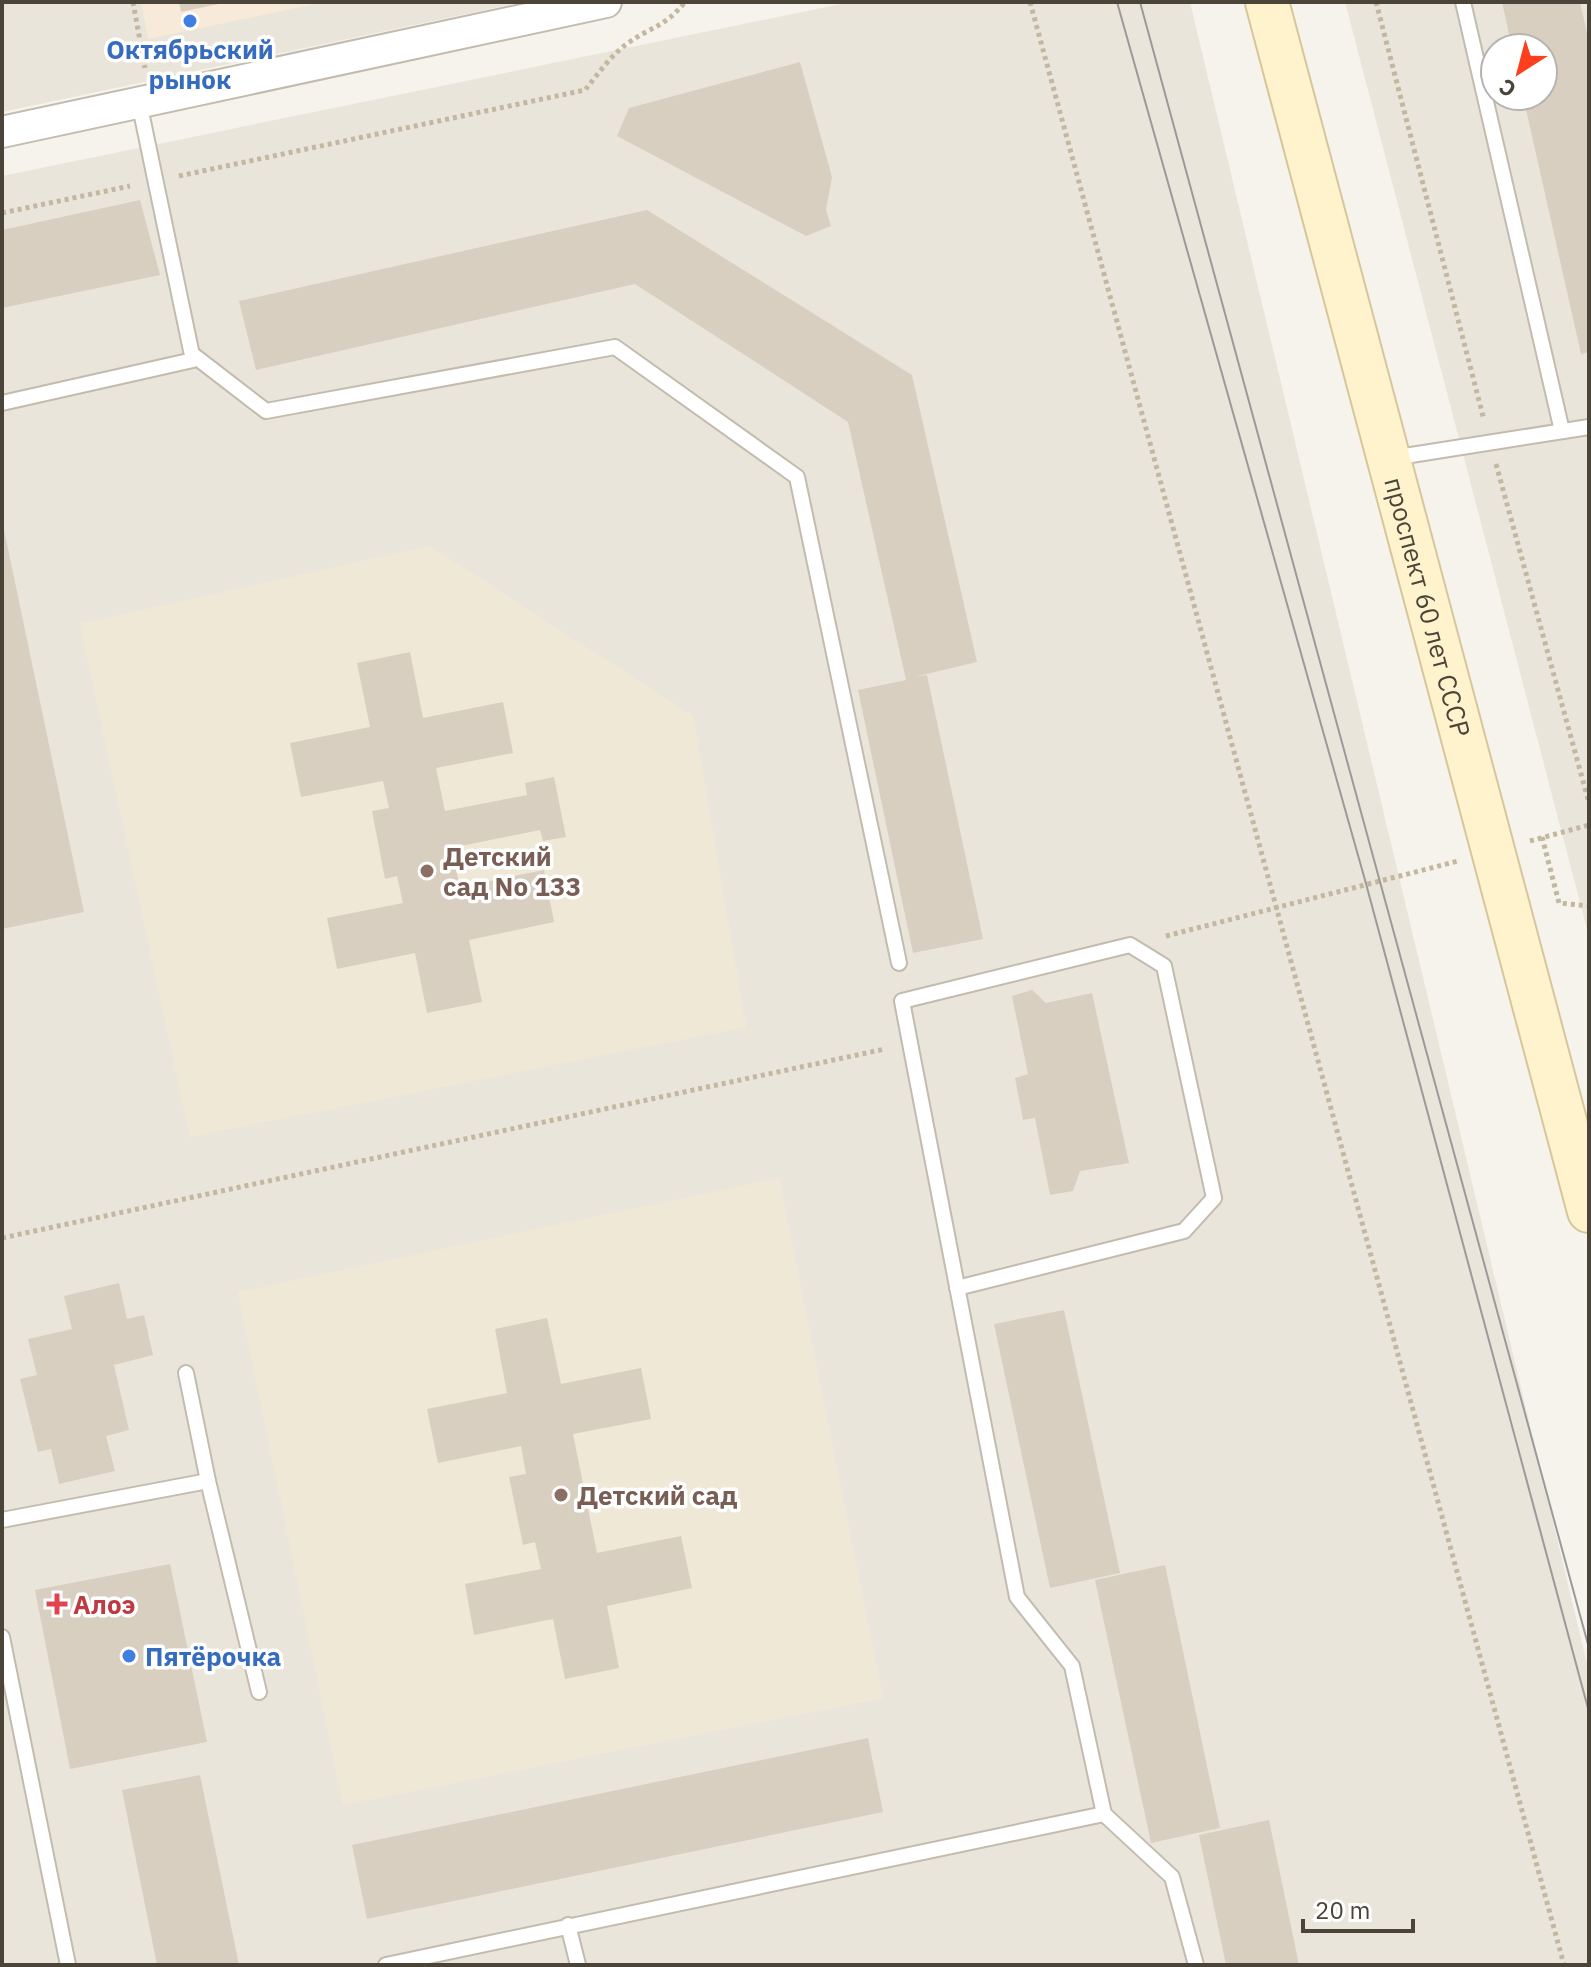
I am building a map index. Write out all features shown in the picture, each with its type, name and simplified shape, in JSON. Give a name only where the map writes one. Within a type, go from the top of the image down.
[{"type":"main road","name":"проспект 60 лет СССР","points":[[1267,2],[1589,1211]]},
{"type":"street","points":[[2,132],[606,2]]},
{"type":"lane","points":[[1463,2],[1562,431]]},
{"type":"lane","points":[[2,403],[193,360],[139,102]]},
{"type":"lane","points":[[192,354],[266,411],[615,347],[797,477],[899,963]]},
{"type":"lane","points":[[1389,458],[1589,427]]},
{"type":"lane","points":[[957,1288],[1184,1231],[1214,1198],[1164,966],[1130,945],[902,1001],[957,1288],[1017,1597],[1072,1666],[1104,1814],[1172,1877],[1196,1965]]},
{"type":"lane","points":[[186,1373],[208,1481],[259,1692]]},
{"type":"lane","points":[[2,1520],[208,1481]]},
{"type":"lane","points":[[2,1637],[68,1965]]},
{"type":"lane","points":[[386,1965],[1104,1814]]},
{"type":"lane","points":[[568,1925],[578,1965]]},
{"type":"path","points":[[133,2],[145,66],[139,102]]},
{"type":"path","points":[[2,213],[585,90],[603,66],[627,44],[671,20],[685,2]]},
{"type":"path","points":[[1030,2],[1564,1965]]},
{"type":"path","points":[[1376,2],[1490,442],[1589,803]]},
{"type":"path","points":[[1130,945],[1589,825]]},
{"type":"path","points":[[1542,837],[1559,903],[1589,906]]},
{"type":"path","points":[[2,1238],[910,1043]]},
{"type":"shaded area","points":[[2,2],[523,2],[2,112]]},
{"type":"shaded area","name":"Октябрьский рынок","points":[[141,2],[325,2],[148,39]]},
{"type":"shaded area","points":[[851,2],[1190,2],[1589,1672],[1589,1965],[2,1965],[2,176]]},
{"type":"shaded area","points":[[1345,2],[1589,2],[1589,937]]},
{"type":"shaded area","name":"Детский сад No 133","points":[[430,546],[693,716],[746,1027],[190,1137],[80,624]]},
{"type":"shaded area","name":"Детский сад","points":[[779,1178],[883,1698],[343,1805],[238,1292]]},
{"type":"building","points":[[179,2],[223,2],[223,3],[181,12]]},
{"type":"building","points":[[1502,2],[1580,2],[1589,42],[1589,352],[1581,354],[1527,112],[1559,112],[1559,32],[1509,32]]},
{"type":"building","points":[[800,62],[832,177],[826,210],[831,226],[806,236],[617,136],[629,108]]},
{"type":"building","points":[[140,200],[160,275],[2,308],[2,230]]},
{"type":"building","points":[[647,210],[912,375],[977,662],[914,677],[927,675],[983,939],[913,953],[858,690],[906,680],[848,422],[635,284],[256,370],[239,301]]},
{"type":"building","points":[[2,520],[84,912],[2,929]]},
{"type":"building","points":[[410,652],[423,718],[503,702],[513,753],[436,768],[445,811],[527,795],[525,783],[554,777],[566,837],[543,841],[540,830],[451,848],[460,887],[544,870],[554,922],[469,940],[482,1002],[427,1013],[415,953],[337,969],[327,918],[403,903],[397,876],[385,879],[372,811],[389,808],[383,781],[301,797],[290,743],[370,727],[357,663]]},
{"type":"building","points":[[1032,990],[1046,1003],[1092,993],[1129,1163],[1080,1171],[1073,1191],[1050,1195],[1035,1118],[1023,1120],[1015,1078],[1028,1074],[1012,996]]},
{"type":"building","points":[[119,1283],[127,1319],[144,1315],[153,1355],[114,1365],[129,1430],[106,1436],[115,1471],[59,1484],[51,1449],[38,1452],[20,1379],[37,1375],[28,1339],[72,1329],[64,1296]]},
{"type":"building","points":[[1064,1310],[1120,1573],[1050,1588],[994,1324]]},
{"type":"building","points":[[547,1318],[561,1384],[641,1368],[651,1419],[573,1434],[597,1553],[681,1536],[692,1588],[607,1606],[619,1668],[565,1679],[553,1619],[474,1635],[465,1584],[541,1569],[535,1542],[523,1545],[509,1477],[526,1474],[521,1446],[438,1463],[427,1409],[507,1393],[495,1329]]},
{"type":"building","points":[[170,1564],[207,1742],[70,1769],[35,1590]]},
{"type":"building","points":[[1165,1565],[1220,1828],[1151,1843],[1095,1580]]},
{"type":"building","points":[[868,1738],[883,1812],[367,1919],[352,1845]]},
{"type":"building","points":[[200,1775],[239,1965],[157,1965],[122,1790]]},
{"type":"building","points":[[1269,1820],[1299,1965],[1226,1965],[1199,1835]]},
{"type":"tram line","points":[[1117,2],[1365,880],[1589,1712]]},
{"type":"tram line","points":[[1140,2],[1589,1648]]},
{"type":"place","name":"Октябрьский рынок","points":[[190,21]]},
{"type":"place","name":"Детский сад No 133","points":[[427,871]]},
{"type":"place","name":"Детский сад","points":[[561,1495]]},
{"type":"place","name":"Алоэ","points":[[57,1604]]},
{"type":"place","name":"Пятёрочка","points":[[129,1656]]}]
